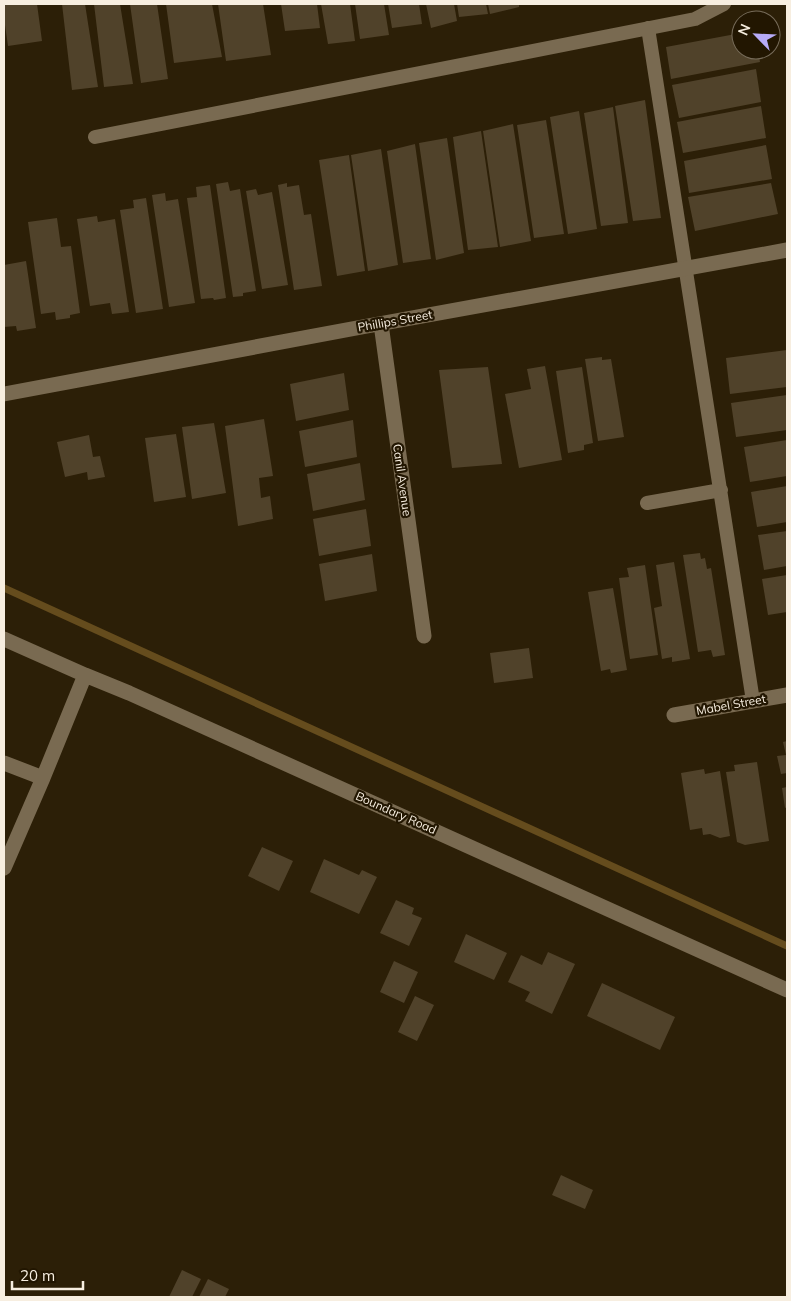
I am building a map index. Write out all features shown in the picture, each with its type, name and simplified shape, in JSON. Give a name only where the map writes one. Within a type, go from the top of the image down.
[{"type":"street","name":"Phillips Street","points":[[4,394],[787,250]]},
{"type":"street","name":"Canil Avenue","points":[[381,324],[424,636]]},
{"type":"street","name":"Boundary Road","points":[[4,639],[129,693],[787,990]]},
{"type":"street","points":[[4,868],[85,675]]},
{"type":"street","name":"Mabel Street","points":[[674,716],[787,695]]},
{"type":"street","points":[[4,763],[43,778]]},
{"type":"lane","points":[[94,137],[695,19],[724,4]]},
{"type":"lane","points":[[648,28],[753,701]]},
{"type":"lane","points":[[647,503],[721,490]]},
{"type":"building","points":[[4,4],[37,4],[42,41],[8,46]]},
{"type":"building","points":[[62,4],[85,4],[98,87],[72,90]]},
{"type":"building","points":[[94,4],[120,4],[133,84],[104,87]]},
{"type":"building","points":[[130,4],[157,4],[168,79],[141,83]]},
{"type":"building","points":[[166,4],[212,4],[222,57],[174,63]]},
{"type":"building","points":[[218,4],[263,4],[271,55],[226,61]]},
{"type":"building","points":[[281,4],[317,4],[320,28],[285,31]]},
{"type":"building","points":[[321,4],[350,4],[355,41],[328,44]]},
{"type":"building","points":[[355,4],[384,4],[389,35],[360,39]]},
{"type":"building","points":[[388,4],[419,4],[422,24],[392,28]]},
{"type":"building","points":[[426,4],[454,4],[457,21],[431,28]]},
{"type":"building","points":[[457,4],[486,4],[488,14],[459,17]]},
{"type":"building","points":[[488,4],[519,4],[519,7],[490,14]]},
{"type":"building","points":[[731,35],[731,60],[760,60],[760,62],[671,79],[666,47]]},
{"type":"building","points":[[756,69],[761,102],[679,118],[672,85]]},
{"type":"building","points":[[645,100],[661,218],[633,221],[615,106]]},
{"type":"building","points":[[761,106],[766,138],[683,153],[677,122]]},
{"type":"building","points":[[613,107],[628,223],[601,226],[584,113]]},
{"type":"building","points":[[579,111],[597,229],[568,234],[550,117]]},
{"type":"building","points":[[546,120],[564,234],[534,238],[517,125]]},
{"type":"building","points":[[513,124],[531,241],[500,247],[483,131]]},
{"type":"building","points":[[481,131],[498,247],[468,250],[453,137]]},
{"type":"building","points":[[447,138],[464,253],[436,260],[419,143]]},
{"type":"building","points":[[415,144],[431,259],[403,263],[387,151]]},
{"type":"building","points":[[766,145],[772,179],[689,193],[684,161]]},
{"type":"building","points":[[381,149],[398,265],[368,271],[351,155]]},
{"type":"building","points":[[349,155],[365,271],[337,276],[319,160]]},
{"type":"building","points":[[228,182],[230,191],[240,189],[256,291],[243,293],[243,296],[233,297],[216,184]]},
{"type":"building","points":[[287,183],[287,187],[299,185],[304,215],[311,214],[322,286],[294,290],[278,185]]},
{"type":"building","points":[[771,183],[778,214],[695,231],[688,197]]},
{"type":"building","points":[[210,185],[226,298],[214,300],[213,298],[201,299],[187,198],[197,197],[196,187]]},
{"type":"building","points":[[256,189],[258,195],[272,192],[288,285],[262,289],[246,191]]},
{"type":"building","points":[[165,193],[166,201],[178,199],[195,303],[169,307],[152,195]]},
{"type":"building","points":[[146,198],[163,309],[136,313],[120,210],[134,208],[133,200]]},
{"type":"building","points":[[97,216],[98,222],[115,219],[129,312],[112,314],[110,303],[90,306],[77,219]]},
{"type":"building","points":[[57,218],[61,247],[71,246],[80,313],[70,315],[70,318],[56,320],[55,312],[41,314],[28,222]]},
{"type":"building","points":[[26,261],[36,328],[17,331],[16,326],[4,327],[4,265]]},
{"type":"building","points":[[787,350],[787,387],[730,394],[726,358]]},
{"type":"building","points":[[602,357],[602,360],[611,359],[624,437],[598,441],[585,359]]},
{"type":"building","points":[[545,366],[562,460],[519,468],[505,394],[531,389],[527,369]]},
{"type":"building","points":[[488,367],[502,464],[452,468],[439,370]]},
{"type":"building","points":[[582,367],[593,443],[584,445],[584,450],[568,453],[556,371]]},
{"type":"building","points":[[344,373],[349,410],[296,421],[290,384]]},
{"type":"building","points":[[787,395],[787,430],[736,437],[731,403]]},
{"type":"building","points":[[264,419],[273,476],[259,478],[261,498],[270,496],[273,519],[238,526],[225,426]]},
{"type":"building","points":[[353,420],[357,457],[305,467],[299,431]]},
{"type":"building","points":[[214,423],[226,493],[192,499],[182,427]]},
{"type":"building","points":[[176,434],[186,497],[154,502],[145,438]]},
{"type":"building","points":[[89,435],[93,457],[100,456],[105,477],[88,480],[87,472],[65,477],[57,442]]},
{"type":"building","points":[[787,440],[787,476],[750,482],[744,447]]},
{"type":"building","points":[[360,463],[365,500],[313,511],[307,474]]},
{"type":"building","points":[[787,486],[787,522],[757,527],[751,492]]},
{"type":"building","points":[[366,509],[371,546],[319,556],[313,519]]},
{"type":"building","points":[[787,531],[787,566],[764,570],[758,535]]},
{"type":"building","points":[[700,553],[701,559],[705,558],[707,569],[711,568],[725,655],[713,657],[711,650],[698,652],[683,555]]},
{"type":"building","points":[[372,554],[377,591],[325,601],[319,564]]},
{"type":"building","points":[[674,562],[690,659],[672,662],[672,657],[662,659],[654,608],[662,606],[656,565]]},
{"type":"building","points":[[645,565],[658,655],[630,659],[619,578],[629,577],[627,568]]},
{"type":"building","points":[[787,575],[787,612],[768,615],[762,579]]},
{"type":"building","points":[[613,588],[627,670],[611,673],[610,669],[601,671],[588,592]]},
{"type":"building","points":[[529,648],[533,678],[494,683],[490,653]]},
{"type":"building","points":[[787,741],[787,773],[781,774],[777,756],[786,755],[783,742]]},
{"type":"building","points":[[757,762],[769,841],[745,845],[737,842],[726,772],[735,771],[734,765]]},
{"type":"building","points":[[704,769],[705,774],[720,771],[730,836],[720,838],[710,834],[703,835],[702,828],[690,830],[681,773]]},
{"type":"building","points":[[787,787],[787,807],[785,808],[782,788]]},
{"type":"building","points":[[262,847],[293,861],[279,891],[248,876]]},
{"type":"building","points":[[324,859],[359,875],[362,870],[377,877],[359,914],[310,892]]},
{"type":"building","points":[[396,900],[414,908],[412,914],[422,918],[409,946],[380,933]]},
{"type":"building","points":[[466,934],[507,953],[494,980],[454,962]]},
{"type":"building","points":[[548,952],[575,964],[552,1014],[525,1001],[530,992],[508,982],[521,955],[542,965]]},
{"type":"building","points":[[394,961],[418,972],[404,1003],[380,992]]},
{"type":"building","points":[[602,983],[675,1017],[660,1050],[587,1016]]},
{"type":"building","points":[[415,996],[434,1005],[417,1041],[398,1032]]},
{"type":"building","points":[[561,1175],[593,1190],[585,1209],[552,1195]]},
{"type":"building","points":[[182,1270],[201,1279],[192,1297],[169,1297]]},
{"type":"building","points":[[208,1279],[229,1289],[225,1297],[199,1297]]},
{"type":"waterway","points":[[4,588],[787,946]]}]
